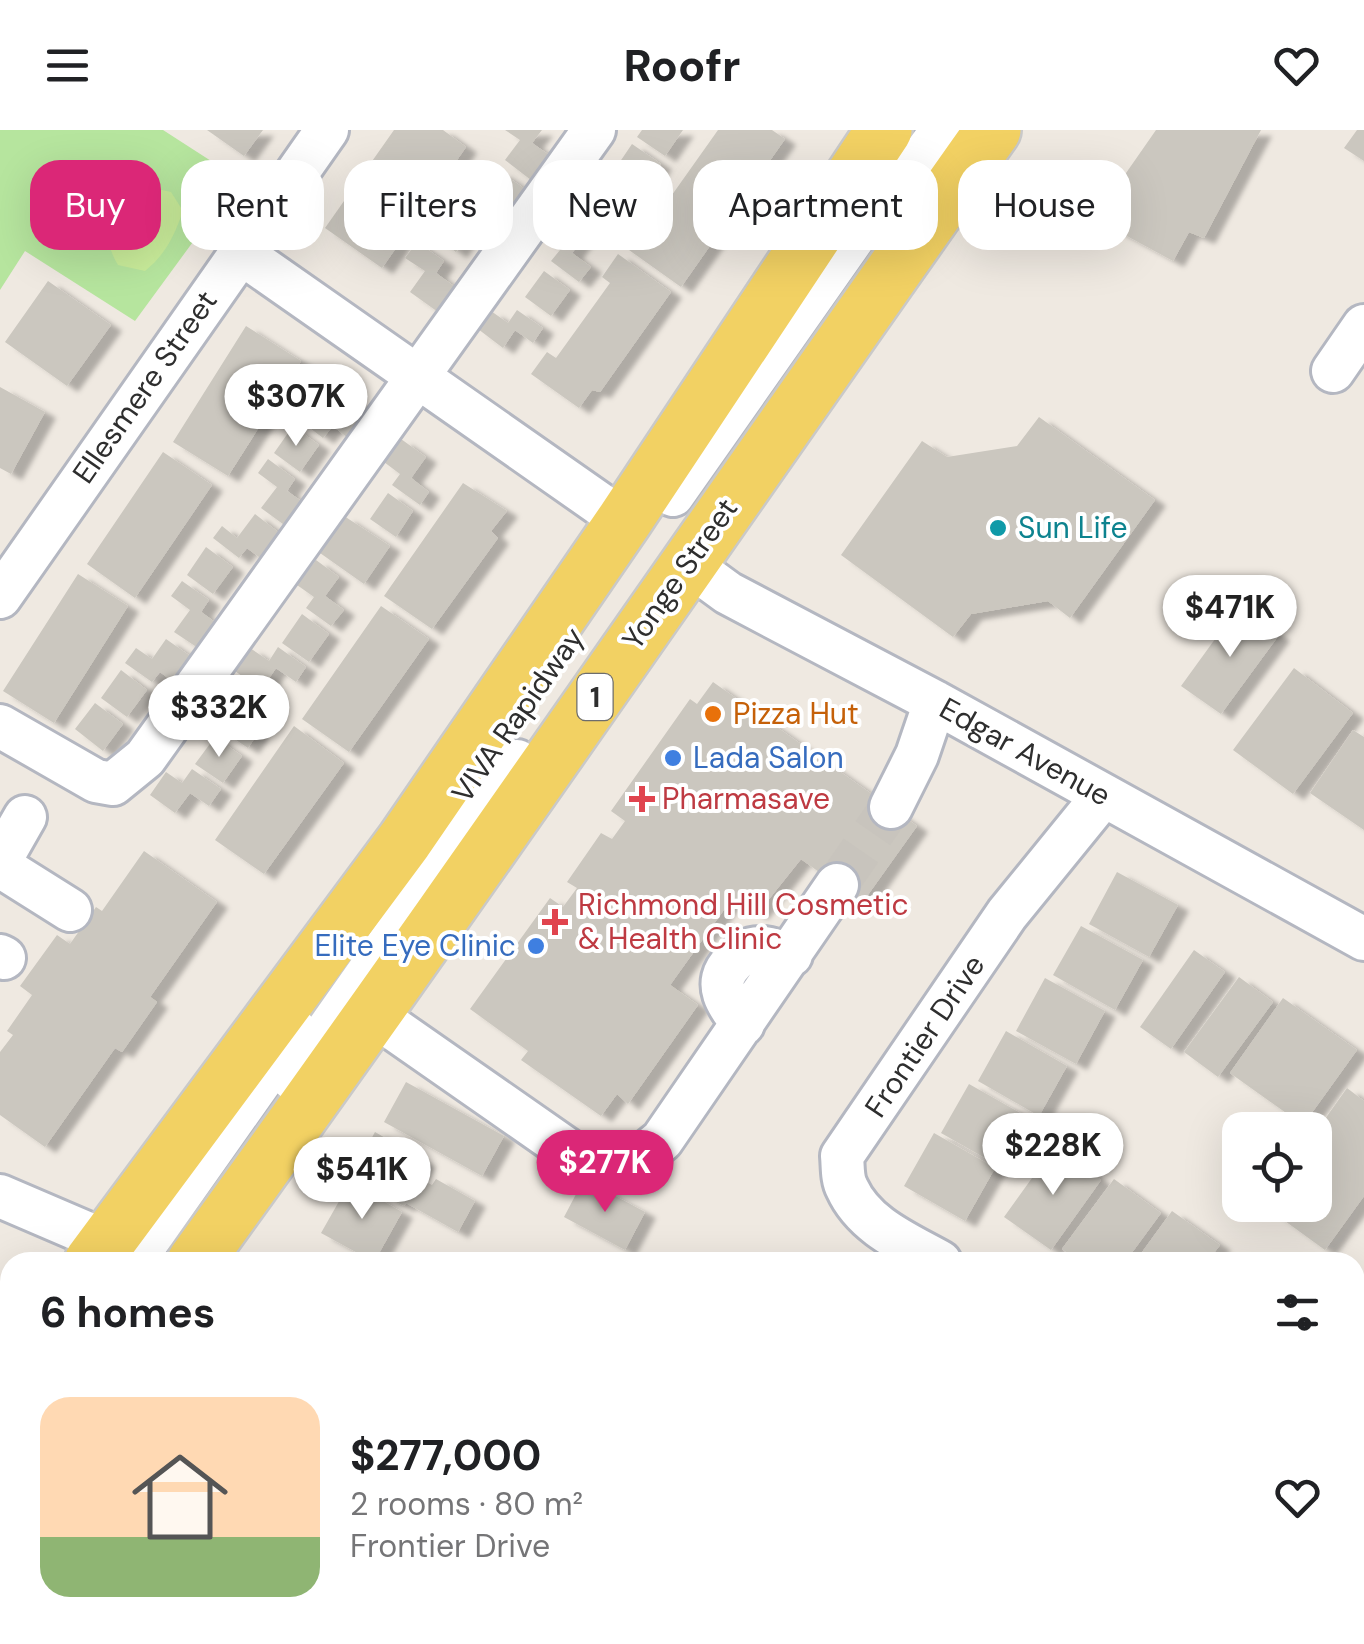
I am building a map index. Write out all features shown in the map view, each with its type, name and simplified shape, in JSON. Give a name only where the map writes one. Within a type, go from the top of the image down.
[{"type":"main road","name":"Yonge Street","points":[[202,1252],[374,1015],[992,130]]},
{"type":"main road","points":[[136,1252],[406,840],[624,520],[897,152]]},
{"type":"street","name":"Ellesmere Street","points":[[6,573],[328,130]]},
{"type":"street","points":[[0,726],[96,780],[113,784],[145,758],[594,130]]},
{"type":"street","name":"VIVA Rapidway","points":[[136,1252],[903,215],[897,152],[942,130]]},
{"type":"street","points":[[241,253],[624,520]]},
{"type":"street","points":[[1333,371],[1364,326]]},
{"type":"street","name":"Edgar Avenue","points":[[687,563],[728,593],[935,702],[1364,939]]},
{"type":"street","points":[[890,807],[918,755],[935,702]]},
{"type":"street","name":"Frontier Drive","points":[[922,1252],[880,1228],[861,1208],[845,1185],[842,1156],[1007,914],[1103,796]]},
{"type":"street","points":[[25,817],[0,864],[70,910]]},
{"type":"street","points":[[374,1015],[570,1151],[600,1167],[628,1168],[662,1140],[837,885]]},
{"type":"street","points":[[0,1196],[119,1252]]},
{"type":"green space","points":[[0,130],[163,130],[210,160],[181,160],[181,250],[187,250],[135,321],[25,251],[0,290]]},
{"type":"green space","points":[[161,190],[171,192],[181,208],[181,216],[164,251],[152,265],[145,271],[118,265],[111,252],[161,250]]},
{"type":"building","points":[[207,130],[263,130],[244,156]]},
{"type":"building","points":[[394,130],[443,130],[466,147],[457,160],[373,160]]},
{"type":"building","points":[[505,130],[542,130],[532,143],[549,155],[545,160],[533,160],[531,180],[513,166],[513,160],[505,160],[520,140]]},
{"type":"building","points":[[642,130],[683,130],[665,156],[637,137]]},
{"type":"building","points":[[718,130],[772,130],[785,139],[770,160],[697,160]]},
{"type":"building","points":[[1156,130],[1261,130],[1204,238],[1189,232],[1173,261],[1131,238],[1131,166]]},
{"type":"building","points":[[1357,130],[1364,130],[1364,161],[1344,148]]},
{"type":"building","points":[[632,144],[655,160],[621,160]]},
{"type":"building","points":[[693,165],[693,250],[707,250],[681,287],[629,250],[673,250],[673,194]]},
{"type":"building","points":[[513,181],[525,189],[513,207]]},
{"type":"building","points":[[344,201],[344,241],[325,228]]},
{"type":"building","points":[[356,250],[394,250],[382,268]]},
{"type":"building","points":[[411,250],[428,250],[444,261],[436,273],[455,287],[438,312],[410,292],[425,271],[405,258]]},
{"type":"building","points":[[560,250],[574,250],[572,253],[591,267],[579,282],[551,261]]},
{"type":"building","points":[[618,254],[671,292],[600,392],[592,390],[579,408],[531,374],[547,352],[556,358],[610,283],[602,277]]},
{"type":"building","points":[[544,271],[570,290],[551,316],[525,297]]},
{"type":"building","points":[[48,281],[111,325],[67,386],[5,342]]},
{"type":"building","points":[[517,310],[543,328],[533,343],[515,330],[503,348],[478,329],[491,311],[508,323]]},
{"type":"building","points":[[246,326],[301,361],[228,476],[173,442]]},
{"type":"building","points":[[0,387],[45,412],[11,474],[0,468]]},
{"type":"building","points":[[341,392],[369,413],[349,439],[333,426],[323,438],[297,418],[309,402],[324,415]]},
{"type":"building","name":"Sun Life","points":[[1039,417],[1155,500],[1070,618],[1048,601],[971,614],[953,637],[841,555],[922,441],[947,457],[1017,446]]},
{"type":"building","points":[[293,426],[319,445],[300,472],[274,453]]},
{"type":"building","points":[[401,439],[426,457],[411,478],[429,492],[420,505],[392,485],[400,474],[384,462]]},
{"type":"building","points":[[163,452],[212,485],[135,598],[87,564]]},
{"type":"building","points":[[268,459],[295,479],[287,491],[304,503],[287,527],[261,508],[277,487],[258,473]]},
{"type":"building","points":[[463,483],[507,511],[491,531],[498,538],[432,629],[384,596]]},
{"type":"building","points":[[388,493],[413,511],[396,537],[370,519]]},
{"type":"building","points":[[255,514],[282,535],[263,560],[247,548],[239,558],[213,538],[222,526],[237,538]]},
{"type":"building","points":[[344,516],[390,546],[364,584],[320,553]]},
{"type":"building","points":[[206,547],[233,567],[213,594],[187,575]]},
{"type":"building","points":[[316,560],[339,577],[325,596],[344,610],[331,626],[306,608],[314,597],[297,585]]},
{"type":"building","points":[[78,574],[128,606],[54,723],[3,691]]},
{"type":"building","points":[[182,581],[209,600],[201,612],[219,625],[201,650],[174,632],[190,610],[171,596]]},
{"type":"building","points":[[381,606],[429,639],[349,752],[302,719]]},
{"type":"building","points":[[1239,606],[1279,635],[1221,714],[1181,686]]},
{"type":"building","points":[[302,614],[329,634],[309,662],[282,643]]},
{"type":"building","points":[[166,639],[193,658],[175,683],[160,672],[152,682],[125,663],[136,648],[152,659]]},
{"type":"building","points":[[278,647],[306,667],[296,682],[276,668],[261,690],[235,671],[250,648],[269,661]]},
{"type":"building","points":[[1294,668],[1353,713],[1293,794],[1233,750]]},
{"type":"building","points":[[121,670],[147,690],[127,717],[101,698]]},
{"type":"building","points":[[228,680],[255,699],[241,721],[258,733],[248,748],[220,729],[228,717],[211,705]]},
{"type":"building","points":[[713,682],[917,826],[862,903],[801,859],[757,914],[733,897],[670,985],[698,1005],[628,1104],[617,1094],[601,1116],[521,1060],[528,1051],[470,1009],[550,898],[563,907],[577,888],[567,882],[601,833],[612,839],[625,821],[611,811],[690,699],[697,704]]},
{"type":"building","points":[[95,703],[123,724],[103,751],[75,729]]},
{"type":"building","points":[[294,726],[344,763],[264,874],[215,840]]},
{"type":"building","points":[[1353,730],[1364,737],[1364,830],[1310,793]]},
{"type":"building","points":[[215,737],[242,756],[223,783],[195,764]]},
{"type":"building","points":[[192,769],[221,789],[209,806],[190,793],[175,813],[150,795],[166,772],[182,783]]},
{"type":"building","points":[[144,851],[217,902],[150,997],[157,1002],[122,1052],[115,1048],[45,1147],[0,1115],[0,1052],[13,1035],[7,1031],[32,995],[20,986],[57,935],[70,944],[96,907],[102,911]]},
{"type":"building","points":[[1117,872],[1178,905],[1149,957],[1089,924]]},
{"type":"building","points":[[1081,926],[1143,960],[1115,1010],[1053,975]]},
{"type":"building","points":[[1194,950],[1225,972],[1171,1049],[1140,1027]]},
{"type":"building","points":[[1239,977],[1273,1002],[1218,1077],[1184,1052]]},
{"type":"building","points":[[1045,978],[1105,1011],[1076,1064],[1016,1031]]},
{"type":"building","points":[[1283,998],[1357,1050],[1312,1112],[1285,1112],[1230,1073]]},
{"type":"building","points":[[1006,1031],[1067,1066],[1039,1116],[978,1081]]},
{"type":"building","points":[[406,1082],[504,1136],[482,1176],[384,1122]]},
{"type":"building","points":[[969,1084],[1029,1118],[1001,1167],[941,1133]]},
{"type":"building","points":[[1347,1088],[1364,1101],[1364,1196],[1325,1250],[1286,1222],[1332,1222],[1330,1112]]},
{"type":"building","points":[[375,1132],[425,1161],[414,1179],[432,1185],[436,1179],[475,1201],[458,1232],[406,1203],[404,1206],[386,1197],[390,1190],[354,1170]]},
{"type":"building","points":[[934,1133],[995,1168],[965,1221],[904,1186]]},
{"type":"building","points":[[1055,1146],[1101,1180],[1051,1250],[1004,1217]]},
{"type":"building","points":[[584,1179],[645,1212],[625,1250],[564,1217]]},
{"type":"building","points":[[1114,1179],[1161,1213],[1132,1252],[1062,1249]]},
{"type":"building","points":[[350,1182],[402,1212],[380,1252],[356,1252],[321,1233]]},
{"type":"building","points":[[1172,1211],[1220,1245],[1215,1252],[1142,1252]]},
{"type":"tunnel","points":[[837,885],[891,807]]},
{"type":"place","name":"Sun Life","points":[[998,528]]},
{"type":"place","name":"Pizza Hut","points":[[713,714]]},
{"type":"place","name":"Lada Salon","points":[[673,758]]},
{"type":"place","name":"Pharmasave","points":[[642,799]]},
{"type":"place","name":"Richmond Hill Cosmetic & Health Clinic","points":[[555,922]]},
{"type":"place","name":"Elite Eye Clinic","points":[[536,946]]}]
